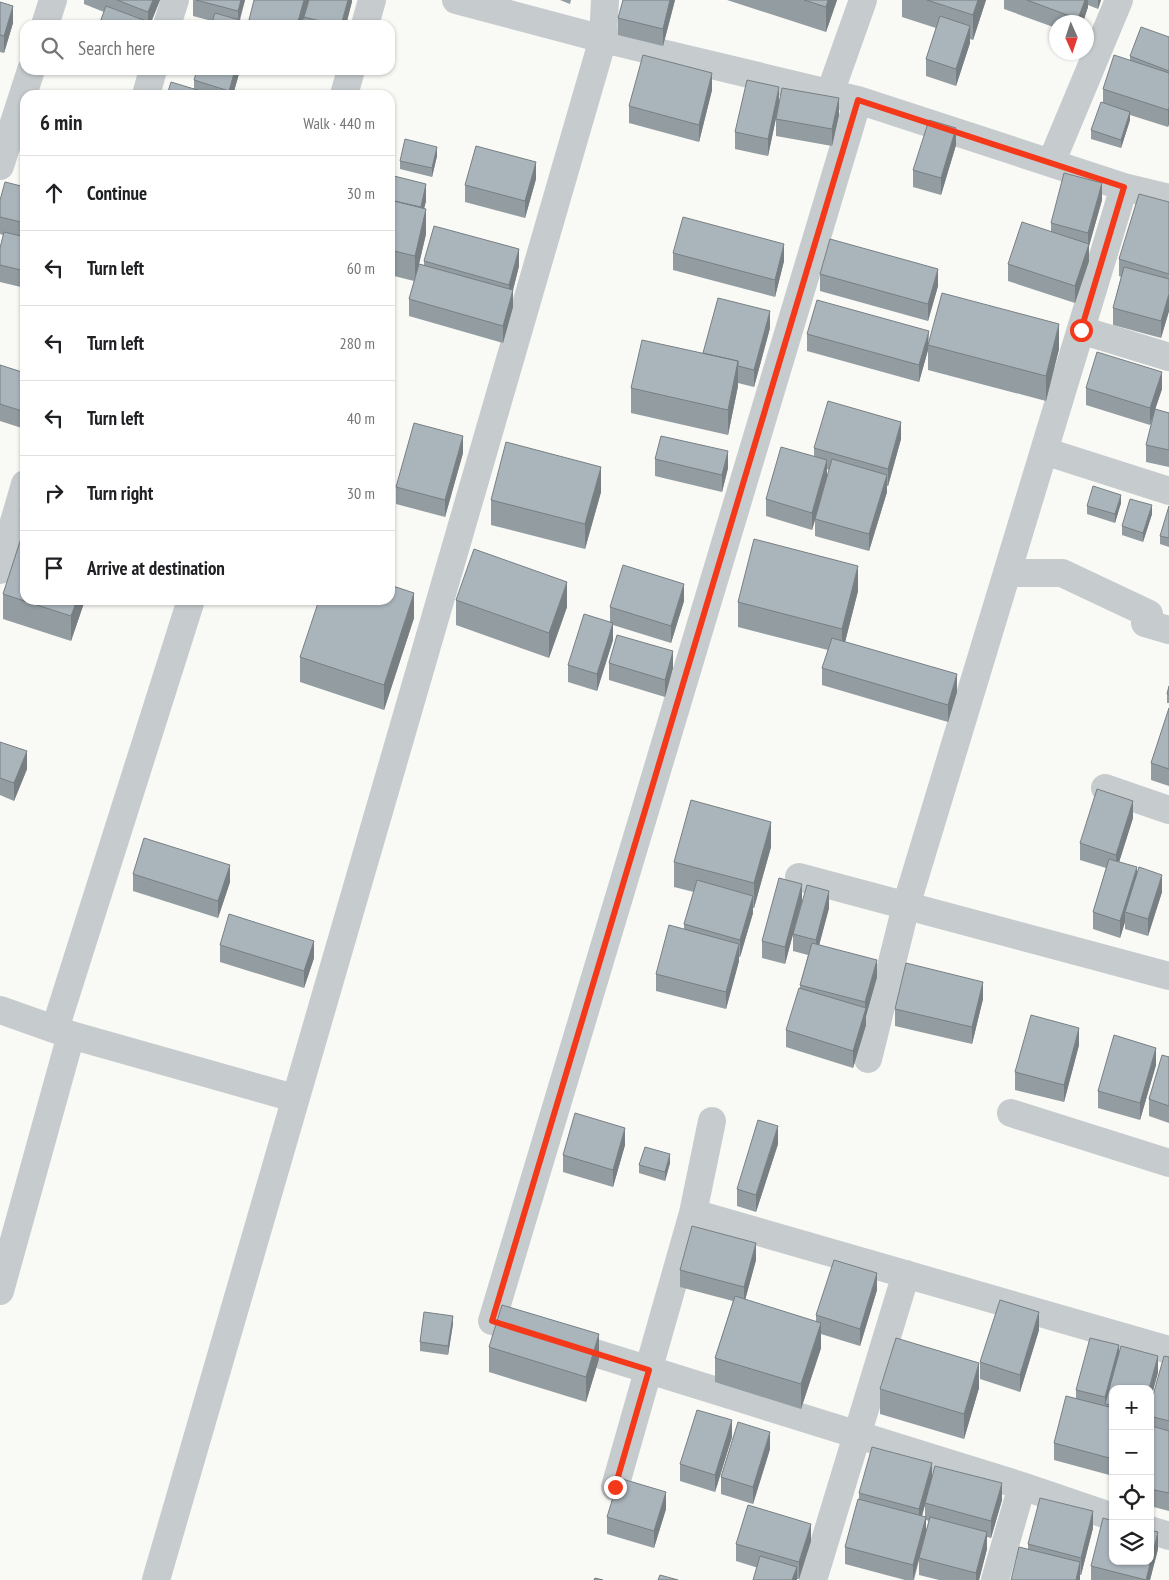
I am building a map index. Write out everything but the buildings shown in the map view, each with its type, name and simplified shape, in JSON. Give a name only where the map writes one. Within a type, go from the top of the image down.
[{"type":"street","points":[[47,20],[53,0]]},
{"type":"street","points":[[169,20],[175,0]]},
{"type":"street","points":[[366,20],[372,0]]},
{"type":"street","points":[[456,0],[603,39],[858,100],[1124,187],[1169,198]]},
{"type":"street","points":[[156,1580],[294,1098],[603,39],[605,0]]},
{"type":"street","points":[[830,93],[863,0]]},
{"type":"street","points":[[1052,163],[1118,0]]},
{"type":"street","points":[[25,90],[29,75]]},
{"type":"street","points":[[147,90],[152,75]]},
{"type":"street","points":[[345,90],[350,75]]},
{"type":"street","points":[[858,100],[492,1321],[1022,1486],[1109,1516]]},
{"type":"street","points":[[0,166],[20,104]]},
{"type":"street","points":[[868,1059],[906,906],[1124,187]]},
{"type":"street","points":[[1081,330],[1169,357]]},
{"type":"street","points":[[1044,451],[1169,491]]},
{"type":"street","points":[[0,570],[20,501]]},
{"type":"street","points":[[1007,573],[1062,573],[1154,622]]},
{"type":"street","points":[[0,1291],[63,1032],[190,605]]},
{"type":"street","points":[[1105,788],[1169,810]]},
{"type":"street","points":[[799,877],[1169,976]]},
{"type":"street","points":[[0,1010],[63,1032],[294,1098]]},
{"type":"street","points":[[1010,1113],[1169,1163]]},
{"type":"street","points":[[615,1487],[693,1213],[712,1121]]},
{"type":"street","points":[[693,1213],[1169,1350]]},
{"type":"street","points":[[813,1580],[906,1274]]},
{"type":"street","points":[[996,1580],[1022,1486]]},
{"type":"street","points":[[1154,1531],[1169,1536]]},
{"type":"route","points":[[615,1487],[649,1370],[492,1321],[858,100],[1124,187],[1081,330]]}]
